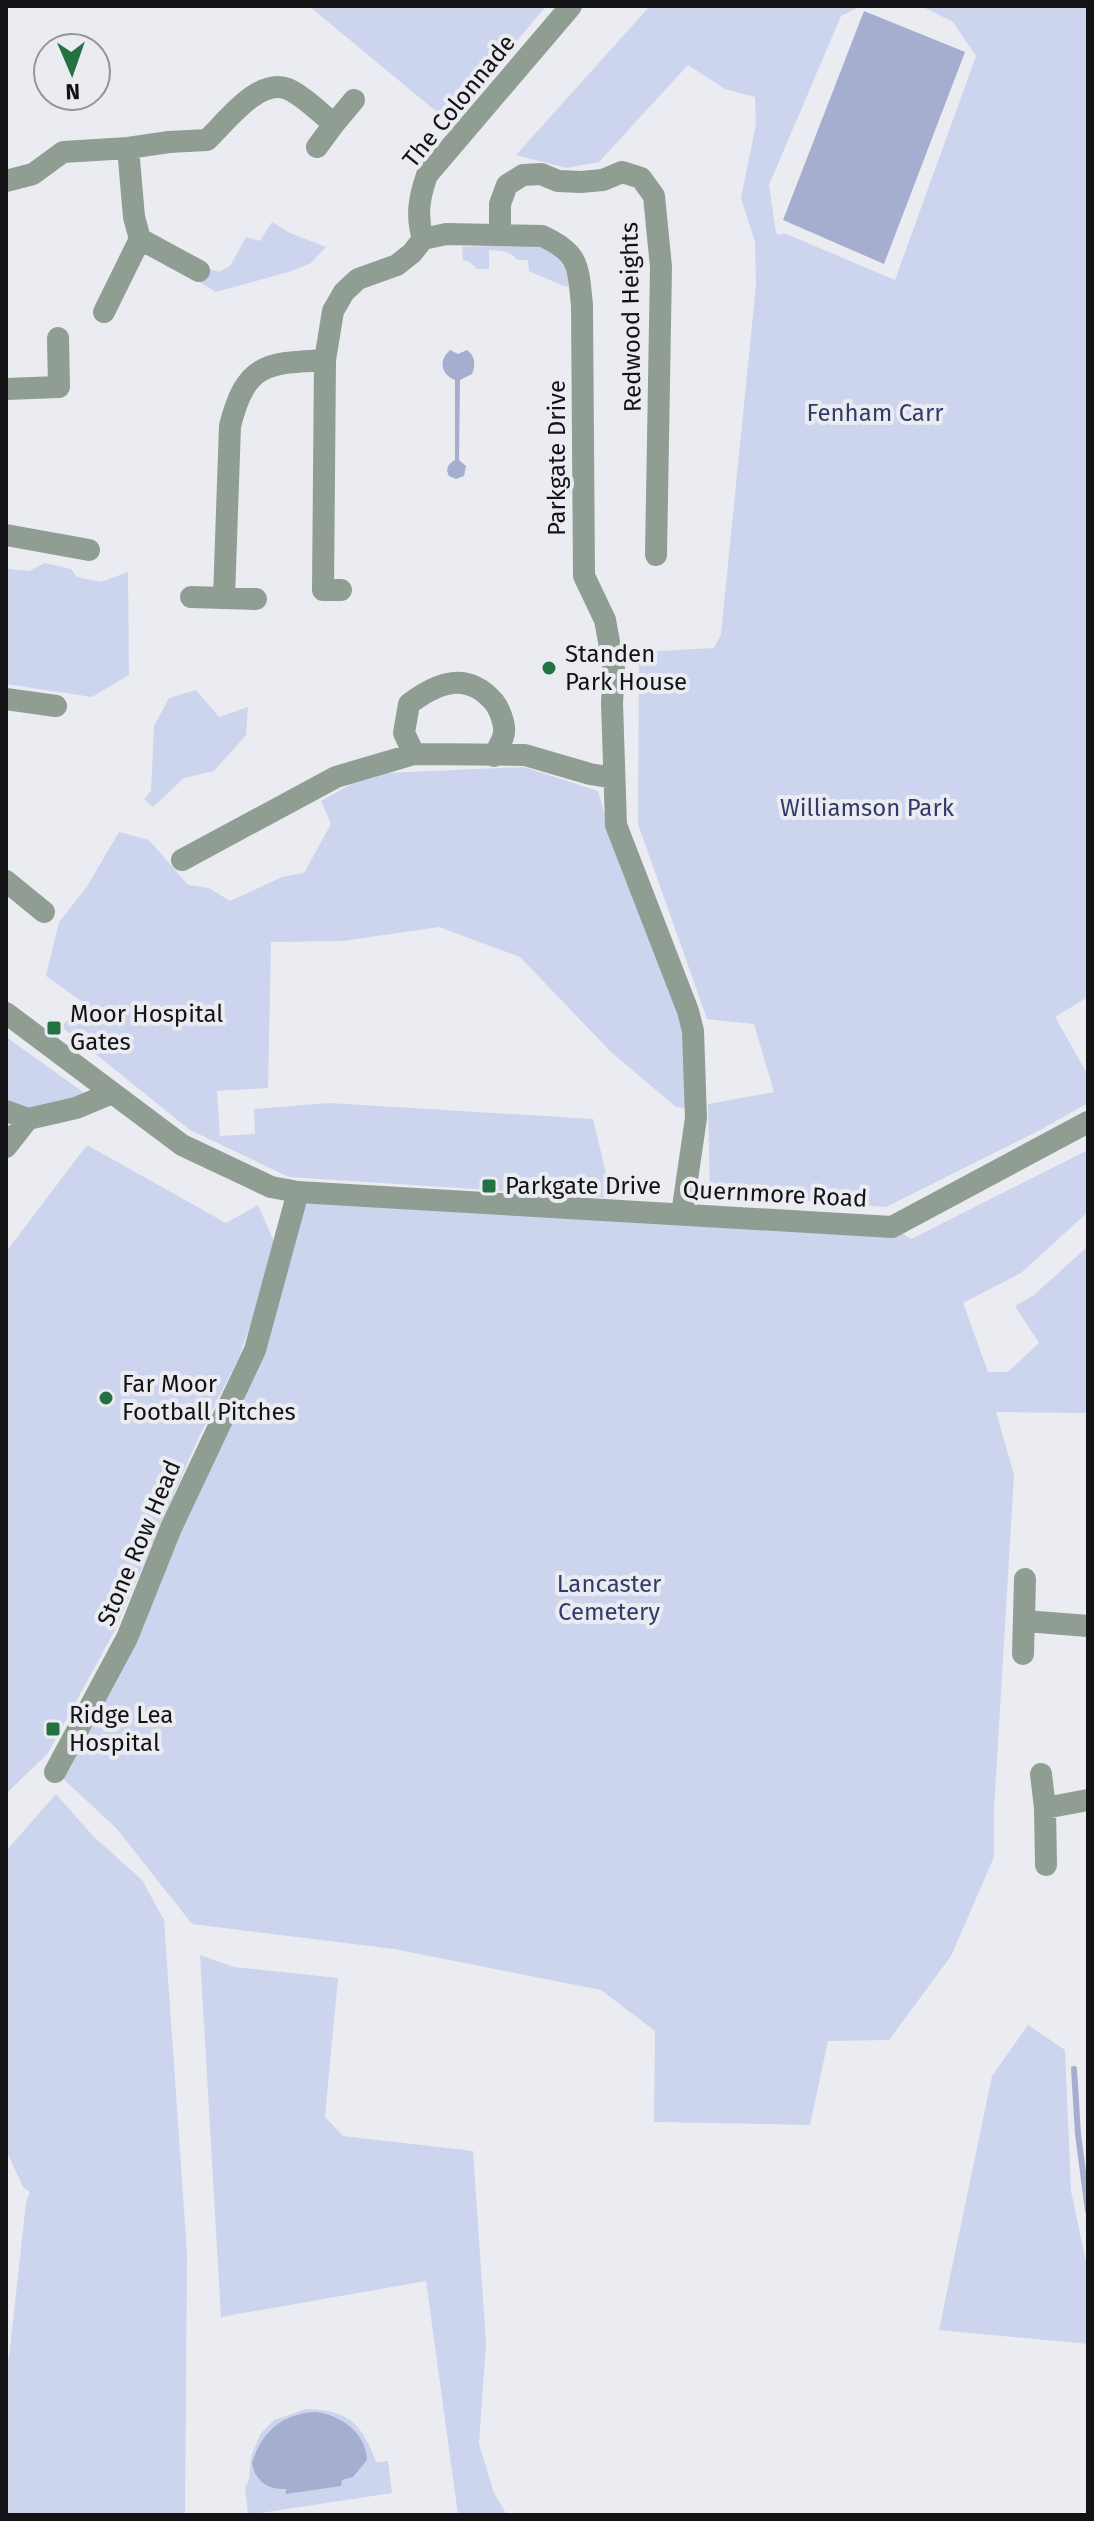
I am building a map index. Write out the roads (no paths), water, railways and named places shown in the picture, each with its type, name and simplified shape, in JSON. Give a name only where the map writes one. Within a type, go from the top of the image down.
[{"type":"street","name":"The Colonnade","points":[[423,239],[418,222],[419,198],[427,175],[571,6]]},
{"type":"street","points":[[6,181],[33,174],[63,152],[207,140],[257,91],[276,86],[291,90],[334,124]]},
{"type":"street","points":[[317,147],[354,100]]},
{"type":"street","points":[[104,312],[140,239],[134,217],[128,148]]},
{"type":"street","name":"Redwood Heights","points":[[500,234],[500,204],[507,185],[523,175],[541,174],[558,181],[581,182],[603,180],[622,172],[641,178],[654,196],[661,267],[656,555]]},
{"type":"street","name":"Parkgate Drive","points":[[423,239],[446,234],[542,236],[568,251],[577,265],[582,305],[584,576],[605,620],[614,669],[612,703],[616,825],[693,1031],[696,1118],[682,1214]]},
{"type":"street","points":[[140,239],[199,271]]},
{"type":"street","points":[[341,590],[323,590],[325,360],[333,311],[344,292],[358,279],[397,265],[423,239]]},
{"type":"street","points":[[6,389],[59,387],[58,338]]},
{"type":"street","points":[[224,597],[230,426],[236,402],[247,381],[267,367],[283,362],[325,360]]},
{"type":"street","points":[[6,535],[89,550]]},
{"type":"street","points":[[191,597],[256,599]]},
{"type":"street","points":[[414,754],[404,733],[409,704],[429,689],[459,681],[484,690],[498,707],[504,732],[494,756]]},
{"type":"street","points":[[6,699],[56,706]]},
{"type":"street","points":[[182,860],[336,777],[414,754],[525,755],[614,778]]},
{"type":"street","points":[[6,881],[44,912]]},
{"type":"street","name":"Quernmore Road","points":[[6,1013],[182,1145],[271,1187],[298,1192],[892,1227],[1088,1122]]},
{"type":"street","points":[[6,1111],[28,1119],[76,1108],[112,1093]]},
{"type":"street","points":[[6,1147],[28,1119]]},
{"type":"street","name":"Stone Row Head","points":[[55,1772],[127,1638],[171,1528],[255,1350],[298,1192]]},
{"type":"street","points":[[1023,1654],[1025,1579]]},
{"type":"street","points":[[1025,1621],[1088,1626]]},
{"type":"street","points":[[1041,1774],[1046,1865]]},
{"type":"street","points":[[1045,1808],[1088,1800]]},
{"type":"waterway","points":[[1074,2069],[1088,2211]]},
{"type":"place","name":"Standen Park House","points":[[549,668]]},
{"type":"place","name":"Moor Hospital Gates","points":[[54,1028]]},
{"type":"place","name":"Parkgate Drive","points":[[489,1186]]},
{"type":"place","name":"Far Moor Football Pitches","points":[[106,1398]]},
{"type":"place","name":"Ridge Lea Hospital","points":[[53,1729]]},
{"type":"park label","name":"Fenham Carr","points":[[875,413]]},
{"type":"park label","name":"Williamson Park","points":[[867,808]]},
{"type":"park label","name":"Lancaster Cemetery","points":[[609,1598]]}]
